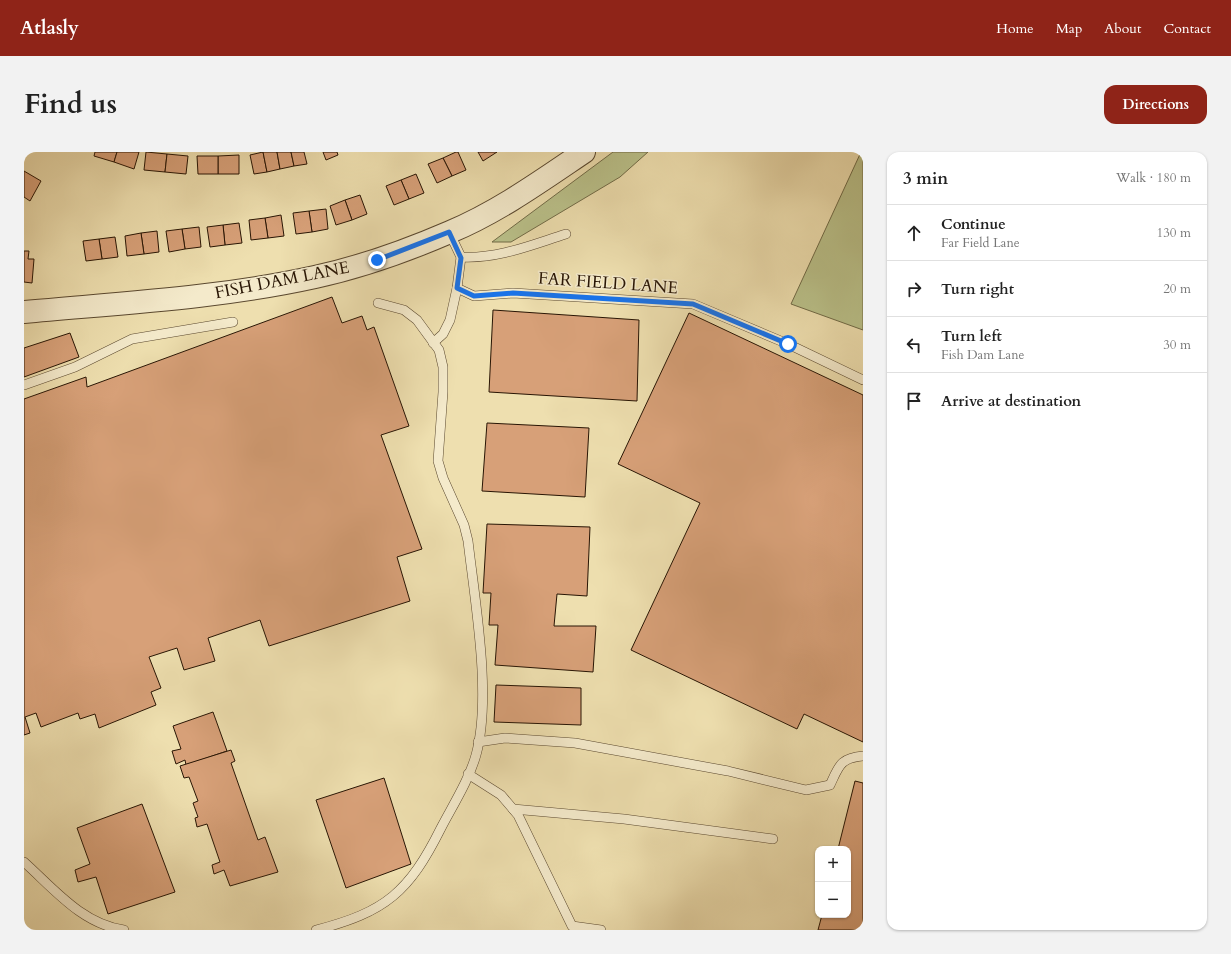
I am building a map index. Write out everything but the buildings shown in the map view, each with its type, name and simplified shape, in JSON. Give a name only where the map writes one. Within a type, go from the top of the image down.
[{"type":"street","name":"FISH DAM LANE","points":[[24,312],[226,292],[301,280],[377,260],[449,232],[510,201],[584,152]]},
{"type":"lane","points":[[434,343],[443,334],[450,320],[457,288],[461,258],[449,232]]},
{"type":"lane","points":[[461,258],[481,258],[498,255],[566,234]]},
{"type":"lane","name":"FAR FIELD LANE","points":[[457,288],[474,296],[513,293],[693,304],[788,344],[863,380]]},
{"type":"lane","points":[[316,930],[341,924],[365,914],[395,895],[406,886],[427,856],[468,774],[476,755],[478,742],[482,690],[480,653],[468,541],[443,478],[438,461],[443,392],[443,367],[439,350],[417,320],[404,310],[378,303]]},
{"type":"lane","points":[[24,385],[75,367],[132,339],[233,322]]},
{"type":"lane","points":[[478,742],[505,738],[575,743],[728,772],[806,790],[830,786],[838,767],[849,758],[863,756]]},
{"type":"lane","points":[[468,774],[501,795],[518,815],[572,926],[601,930]]},
{"type":"lane","points":[[513,809],[624,819],[773,839]]},
{"type":"lane","points":[[24,862],[82,914],[112,928],[124,930]]},
{"type":"green space","points":[[613,152],[648,152],[620,177],[511,242],[492,242]]},
{"type":"green space","points":[[861,152],[863,152],[863,330],[791,304]]},
{"type":"route","points":[[377,260],[449,232],[461,258],[457,288],[474,296],[513,293],[693,304],[788,344]]}]
